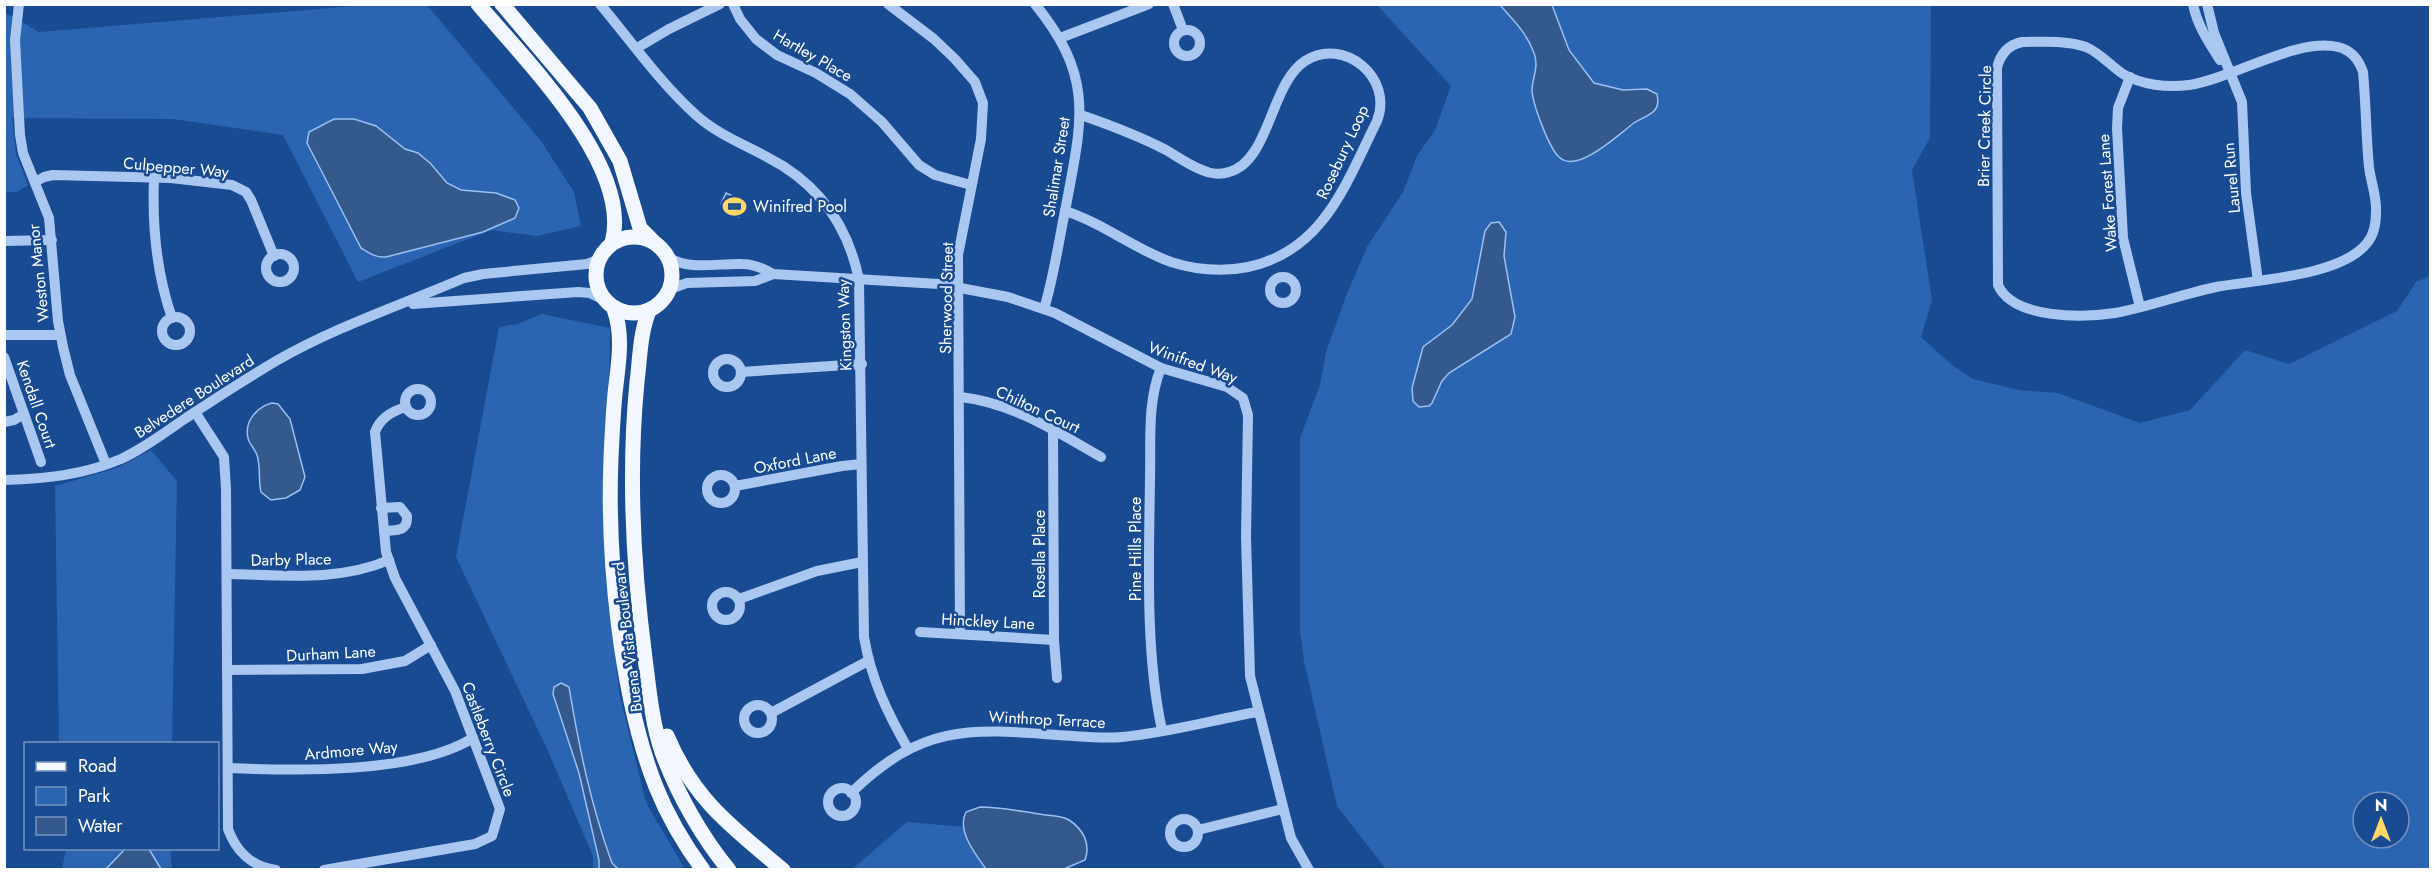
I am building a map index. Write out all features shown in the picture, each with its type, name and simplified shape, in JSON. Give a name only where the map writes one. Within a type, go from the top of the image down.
[{"type":"main road","points":[[478,4],[562,103],[590,146],[609,187],[616,215],[616,231],[612,243],[598,260]]},
{"type":"main road","points":[[502,4],[590,108],[620,161],[640,228],[668,257],[672,267],[670,289],[665,298],[649,311],[637,314],[626,313],[609,304]]},
{"type":"main road","points":[[612,243],[623,238],[635,237],[647,239],[657,245]]},
{"type":"main road","name":"Buena Vista Boulevard","points":[[598,260],[596,281],[609,304],[621,338],[613,431],[611,499],[614,564],[627,672],[638,727],[656,788],[679,833],[703,870]]},
{"type":"main road","name":"Buena Vista Boulevard","points":[[649,311],[642,339],[634,410],[633,501],[636,586],[651,698],[661,750],[677,788],[714,852],[729,870]]},
{"type":"main road","points":[[651,698],[673,751],[693,786],[718,816],[783,870]]},
{"type":"street","name":"Weston Manor","points":[[19,4],[15,40],[23,153],[48,218],[60,335],[70,375],[106,464]]},
{"type":"street","name":"Kingston Way","points":[[600,4],[696,116],[730,139],[781,164],[811,187],[840,225],[853,254],[859,280],[862,364],[864,637],[868,661],[886,710],[908,749]]},
{"type":"street","points":[[637,48],[720,4]]},
{"type":"street","name":"Hartley Place","points":[[733,4],[740,19],[756,39],[777,55],[816,73],[850,94],[882,122],[919,165],[935,175],[971,185]]},
{"type":"street","name":"Sherwood Street","points":[[888,4],[934,39],[955,59],[975,82],[984,113],[959,245],[960,634]]},
{"type":"street","name":"Shalimar Street","points":[[1035,4],[1060,38],[1076,73],[1081,115],[1065,212],[1044,309]]},
{"type":"street","points":[[1060,38],[1149,4]]},
{"type":"street","points":[[1173,4],[1183,30]]},
{"type":"street","name":"Laurel Run","points":[[2193,4],[2195,15],[2208,42],[2229,74]]},
{"type":"street","name":"Laurel Run","points":[[2207,4],[2209,18],[2229,74],[2242,102],[2246,193],[2258,281]]},
{"type":"street","name":"Brier Creek Circle","points":[[2015,43],[2072,43],[2096,52],[2130,77],[2150,84],[2176,86],[2202,83],[2229,74],[2302,49],[2324,46],[2341,47],[2360,63],[2363,72],[2369,167],[2376,205],[2372,235],[2367,244],[2337,262],[2290,277],[2201,290],[2113,313],[2061,314],[2029,309],[2016,305],[2001,293],[1997,274],[1997,68],[2000,58],[2015,43]]},
{"type":"street","name":"Rosebury Loop","points":[[1065,212],[1108,229],[1157,256],[1186,266],[1224,270],[1272,261],[1299,244],[1334,207],[1377,120],[1381,105],[1378,86],[1368,70],[1358,62],[1348,57],[1329,54],[1311,58],[1302,63],[1289,80],[1250,158],[1228,173],[1202,171],[1126,132],[1081,115]]},
{"type":"street","name":"Wake Forest Lane","points":[[2130,77],[2118,108],[2117,128],[2123,238],[2140,307]]},
{"type":"street","name":"Culpepper Way","points":[[35,182],[53,175],[201,181],[239,188],[251,200],[274,256]]},
{"type":"street","points":[[154,178],[153,205],[157,259],[172,318]]},
{"type":"street","points":[[4,241],[52,240]]},
{"type":"street","points":[[668,257],[685,265],[743,263],[758,266],[773,273]]},
{"type":"street","name":"Belvedere Boulevard","points":[[4,480],[68,475],[106,464],[146,446],[195,412],[285,356],[392,307],[464,279],[483,274],[586,264],[598,260]]},
{"type":"street","points":[[1272,261],[1278,277]]},
{"type":"street","points":[[670,289],[687,283],[755,281],[773,273]]},
{"type":"street","name":"Winifred Way","points":[[773,273],[958,286],[1008,297],[1044,309],[1161,368],[1227,387],[1243,398],[1247,406],[1247,631],[1250,676],[1257,712],[1294,847],[1309,870]]},
{"type":"street","name":"Belvedere Boulevard","points":[[392,307],[430,302],[578,292],[590,293],[609,304]]},
{"type":"street","points":[[4,335],[60,335]]},
{"type":"street","name":"Kendall Court","points":[[4,357],[41,462]]},
{"type":"street","points":[[741,372],[862,364]]},
{"type":"street","name":"Pine Hills Place","points":[[1161,368],[1154,389],[1152,409],[1149,526],[1153,668],[1162,730]]},
{"type":"street","name":"Chilton Court","points":[[960,397],[995,404],[1053,430],[1101,456]]},
{"type":"street","name":"Castleberry Circle","points":[[324,870],[475,844],[492,836],[500,809],[455,691],[395,578],[389,560],[381,508],[375,432],[383,418],[406,407]]},
{"type":"street","points":[[195,412],[224,456],[228,829],[234,844],[255,864],[276,870]]},
{"type":"street","points":[[4,422],[14,420],[24,414]]},
{"type":"street","name":"Rosella Place","points":[[1053,430],[1054,640],[1057,678]]},
{"type":"street","name":"Oxford Lane","points":[[735,486],[861,464]]},
{"type":"street","points":[[381,508],[400,507],[407,516],[406,525],[402,529],[395,532],[384,531]]},
{"type":"street","name":"Darby Place","points":[[227,574],[325,576],[373,567],[389,560]]},
{"type":"street","points":[[739,599],[818,571],[862,562]]},
{"type":"street","name":"Hinckley Lane","points":[[920,632],[1054,640]]},
{"type":"street","name":"Durham Lane","points":[[227,670],[362,669],[405,661],[431,645]]},
{"type":"street","points":[[771,712],[868,661]]},
{"type":"street","name":"Winthrop Terrace","points":[[851,792],[881,766],[908,749],[966,731],[1003,731],[1108,738],[1257,712]]},
{"type":"street","name":"Ardmore Way","points":[[228,768],[285,770],[395,763],[440,753],[460,746],[473,738]]},
{"type":"street","points":[[1198,830],[1283,809]]},
{"type":"green space","points":[[365,5],[427,5],[541,141],[574,192],[581,226],[537,236],[491,230],[358,282],[283,135],[173,119],[12,118],[16,154],[28,185],[17,192],[5,192],[4,12],[39,32]]},
{"type":"green space","points":[[1377,5],[1931,5],[1930,138],[1912,170],[1932,300],[1921,337],[1952,365],[1973,379],[2019,390],[2058,393],[2140,423],[2190,410],[2245,350],[2289,364],[2397,311],[2416,282],[2430,276],[2430,869],[1386,869],[1337,806],[1304,661],[1300,630],[1300,438],[1320,385],[1326,352],[1367,247],[1403,192],[1417,156],[1435,130],[1451,86]]},
{"type":"green space","points":[[542,314],[610,328],[606,568],[619,692],[644,795],[649,808],[685,869],[593,869],[593,856],[548,751],[456,557],[499,327],[518,324]]},
{"type":"green space","points":[[151,450],[177,481],[172,742],[59,742],[55,486],[117,468]]},
{"type":"green space","points":[[907,822],[964,827],[968,841],[986,869],[851,870]]},
{"type":"green space","points":[[66,850],[170,850],[172,869],[62,870]]},
{"type":"water","points":[[1500,5],[1552,5],[1569,50],[1594,83],[1623,90],[1647,89],[1657,94],[1656,109],[1587,157],[1567,161],[1559,157],[1546,135],[1533,96],[1536,67],[1534,53],[1524,33]]},
{"type":"water","points":[[334,119],[354,119],[376,126],[405,149],[418,153],[447,183],[461,190],[496,193],[515,200],[519,208],[515,218],[483,232],[386,257],[370,253],[361,248],[307,143],[309,132]]},
{"type":"water","name":"Winifred Pool","points":[[726,193],[746,202],[739,217],[730,214],[732,209],[721,204]]},
{"type":"water","points":[[1499,222],[1506,232],[1504,256],[1515,317],[1511,334],[1449,373],[1442,381],[1432,403],[1429,406],[1419,407],[1413,401],[1412,388],[1423,347],[1452,325],[1472,299],[1485,231],[1491,223]]},
{"type":"water","points":[[272,403],[278,404],[290,419],[305,477],[300,490],[286,498],[271,500],[261,492],[258,460],[247,432],[250,421],[257,411]]},
{"type":"water","points":[[561,683],[569,687],[581,754],[592,798],[612,863],[618,869],[599,869],[599,860],[579,773],[553,694],[554,687]]},
{"type":"water","points":[[980,807],[1058,816],[1069,820],[1082,832],[1084,837],[1087,848],[1085,860],[1064,869],[986,869],[977,857],[963,827],[966,812]]},
{"type":"water","points":[[124,850],[150,850],[161,869],[106,869]]},
{"type":"place","name":"Winifred Pool","points":[[735,206]]}]
